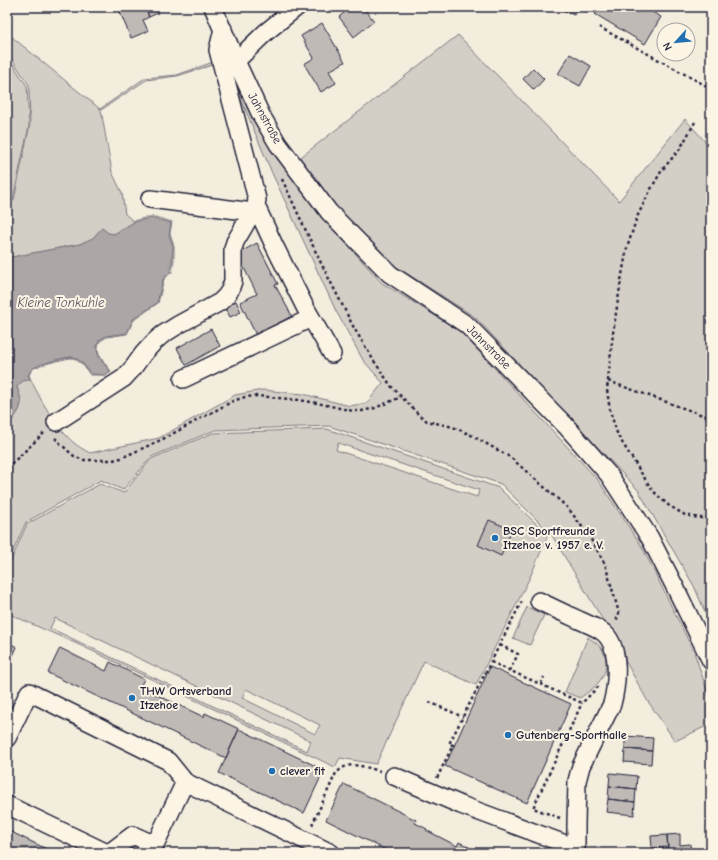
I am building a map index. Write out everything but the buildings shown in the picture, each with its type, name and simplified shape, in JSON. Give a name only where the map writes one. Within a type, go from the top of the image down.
[{"type":"street","name":"Jahnstraße","points":[[213,7],[261,115],[278,144],[328,212],[390,274],[467,324],[566,426],[610,475],[650,538],[711,661]]},
{"type":"street","points":[[236,61],[266,32],[297,7]]},
{"type":"street","points":[[52,426],[124,378],[154,342],[178,325],[220,302],[230,290],[233,281],[233,249],[235,242],[254,209],[257,199],[218,50],[222,29]]},
{"type":"street","points":[[150,200],[254,209]]},
{"type":"street","points":[[254,209],[311,318],[332,354]]},
{"type":"street","points":[[183,379],[311,318]]},
{"type":"street","points":[[394,776],[461,805],[576,850],[577,781],[581,766],[610,710],[615,695],[616,678],[614,649],[604,633],[539,601]]},
{"type":"street","points":[[7,738],[29,692],[168,761],[185,782],[330,853]]},
{"type":"street","points":[[7,805],[108,853],[133,834],[153,849],[185,782]]},
{"type":"path","points":[[599,27],[710,88]]},
{"type":"path","points":[[696,122],[680,149],[662,170],[637,216],[627,248],[621,280],[613,333],[607,390],[610,411],[618,436],[652,490],[668,505],[686,515],[698,518],[707,518],[711,525]]},
{"type":"path","points":[[282,178],[297,214],[354,328],[391,386],[419,415],[428,421],[453,427],[472,435],[510,457],[568,508],[589,536],[605,564],[619,613],[608,638]]},
{"type":"path","points":[[608,381],[711,418]]},
{"type":"path","points":[[7,468],[52,426],[67,450],[74,456],[82,460],[91,461],[113,460],[121,458],[161,440],[232,401],[245,397],[276,397],[317,403],[353,411],[362,411],[375,408],[401,397]]},
{"type":"path","points":[[431,791],[453,745],[449,744],[525,595],[539,601]]},
{"type":"path","points":[[500,646],[518,654],[510,670]]},
{"type":"path","points":[[491,662],[582,703]]},
{"type":"path","points":[[540,684],[544,677]]},
{"type":"path","points":[[576,824],[533,808],[582,703],[600,685],[615,686]]},
{"type":"path","points":[[429,702],[463,717]]},
{"type":"path","points":[[304,840],[336,773],[343,767],[348,765],[361,766],[394,776]]},
{"type":"shaded area","points":[[7,33],[100,109],[145,78],[177,75],[227,57],[286,168],[322,217],[382,283],[460,331],[598,480],[642,547],[694,652],[711,702],[711,724],[675,741],[647,700],[601,617],[551,534],[501,484],[329,426],[215,430],[151,457],[123,490],[101,480],[26,522],[7,565],[7,423],[16,415],[21,405],[21,398],[17,386],[28,375],[31,369],[40,365],[46,363],[71,357],[75,358],[77,359],[84,365],[91,374],[110,371],[99,357],[97,347],[99,340],[106,336],[126,333],[133,319],[157,303],[163,279],[170,272],[173,246],[169,235],[134,222],[114,234],[108,233],[102,228],[93,238],[80,244],[7,258],[7,201],[14,200],[30,124],[29,85],[7,52]],"holes":[[[225,61],[272,173],[336,311],[363,360],[383,383],[367,403],[350,406],[303,394],[263,390],[235,395],[159,438],[90,453],[78,446],[54,421],[42,402],[29,375],[32,369],[41,365],[74,358],[83,365],[90,375],[106,375],[111,371],[99,354],[98,347],[100,341],[107,337],[127,334],[134,320],[158,303],[164,279],[172,272],[174,260],[174,246],[170,233],[172,222],[152,216],[133,221],[125,214],[122,193],[112,172],[101,110],[146,80],[177,76]]]},
{"type":"shaded area","points":[[458,35],[619,201],[685,119],[711,148],[711,626],[694,586],[638,490],[475,317],[395,266],[333,205],[297,160]]},
{"type":"shaded area","points":[[7,56],[27,86],[29,126],[13,199],[7,200]]},
{"type":"shaded area","points":[[327,429],[499,488],[548,535],[530,577],[476,685],[424,661],[376,764],[340,758],[335,767],[84,647],[7,613],[7,570],[27,524],[100,484],[124,493],[151,459],[213,433]],"holes":[[[338,443],[479,490],[477,497],[336,450]],[[55,618],[311,741],[307,751],[50,628]],[[246,689],[320,725],[315,734],[242,698]]]},
{"type":"shaded area","points":[[527,607],[544,615],[530,645],[513,638]]},
{"type":"shaded area","points":[[588,637],[602,649],[606,661],[606,669],[597,685],[580,698],[565,692]]},
{"type":"water","name":"Kleine Tonkuhle","points":[[151,218],[171,223],[169,235],[173,246],[170,272],[163,279],[157,303],[133,319],[127,333],[106,336],[99,340],[97,347],[98,354],[110,371],[105,375],[91,374],[81,362],[73,357],[51,361],[34,368],[28,375],[30,380],[23,381],[17,386],[21,398],[21,405],[16,415],[7,423],[7,258],[80,244],[93,238],[102,228],[108,233],[114,234],[134,222]]},
{"type":"place","name":"BSC Sportfreunde Itzehoe v. 1957 e. V.","points":[[495,538]]},
{"type":"place","name":"THW Ortsverband Itzehoe","points":[[132,698]]},
{"type":"place","name":"Gutenberg-Sporthalle","points":[[508,735]]},
{"type":"place","name":"clever fit","points":[[272,771]]}]
